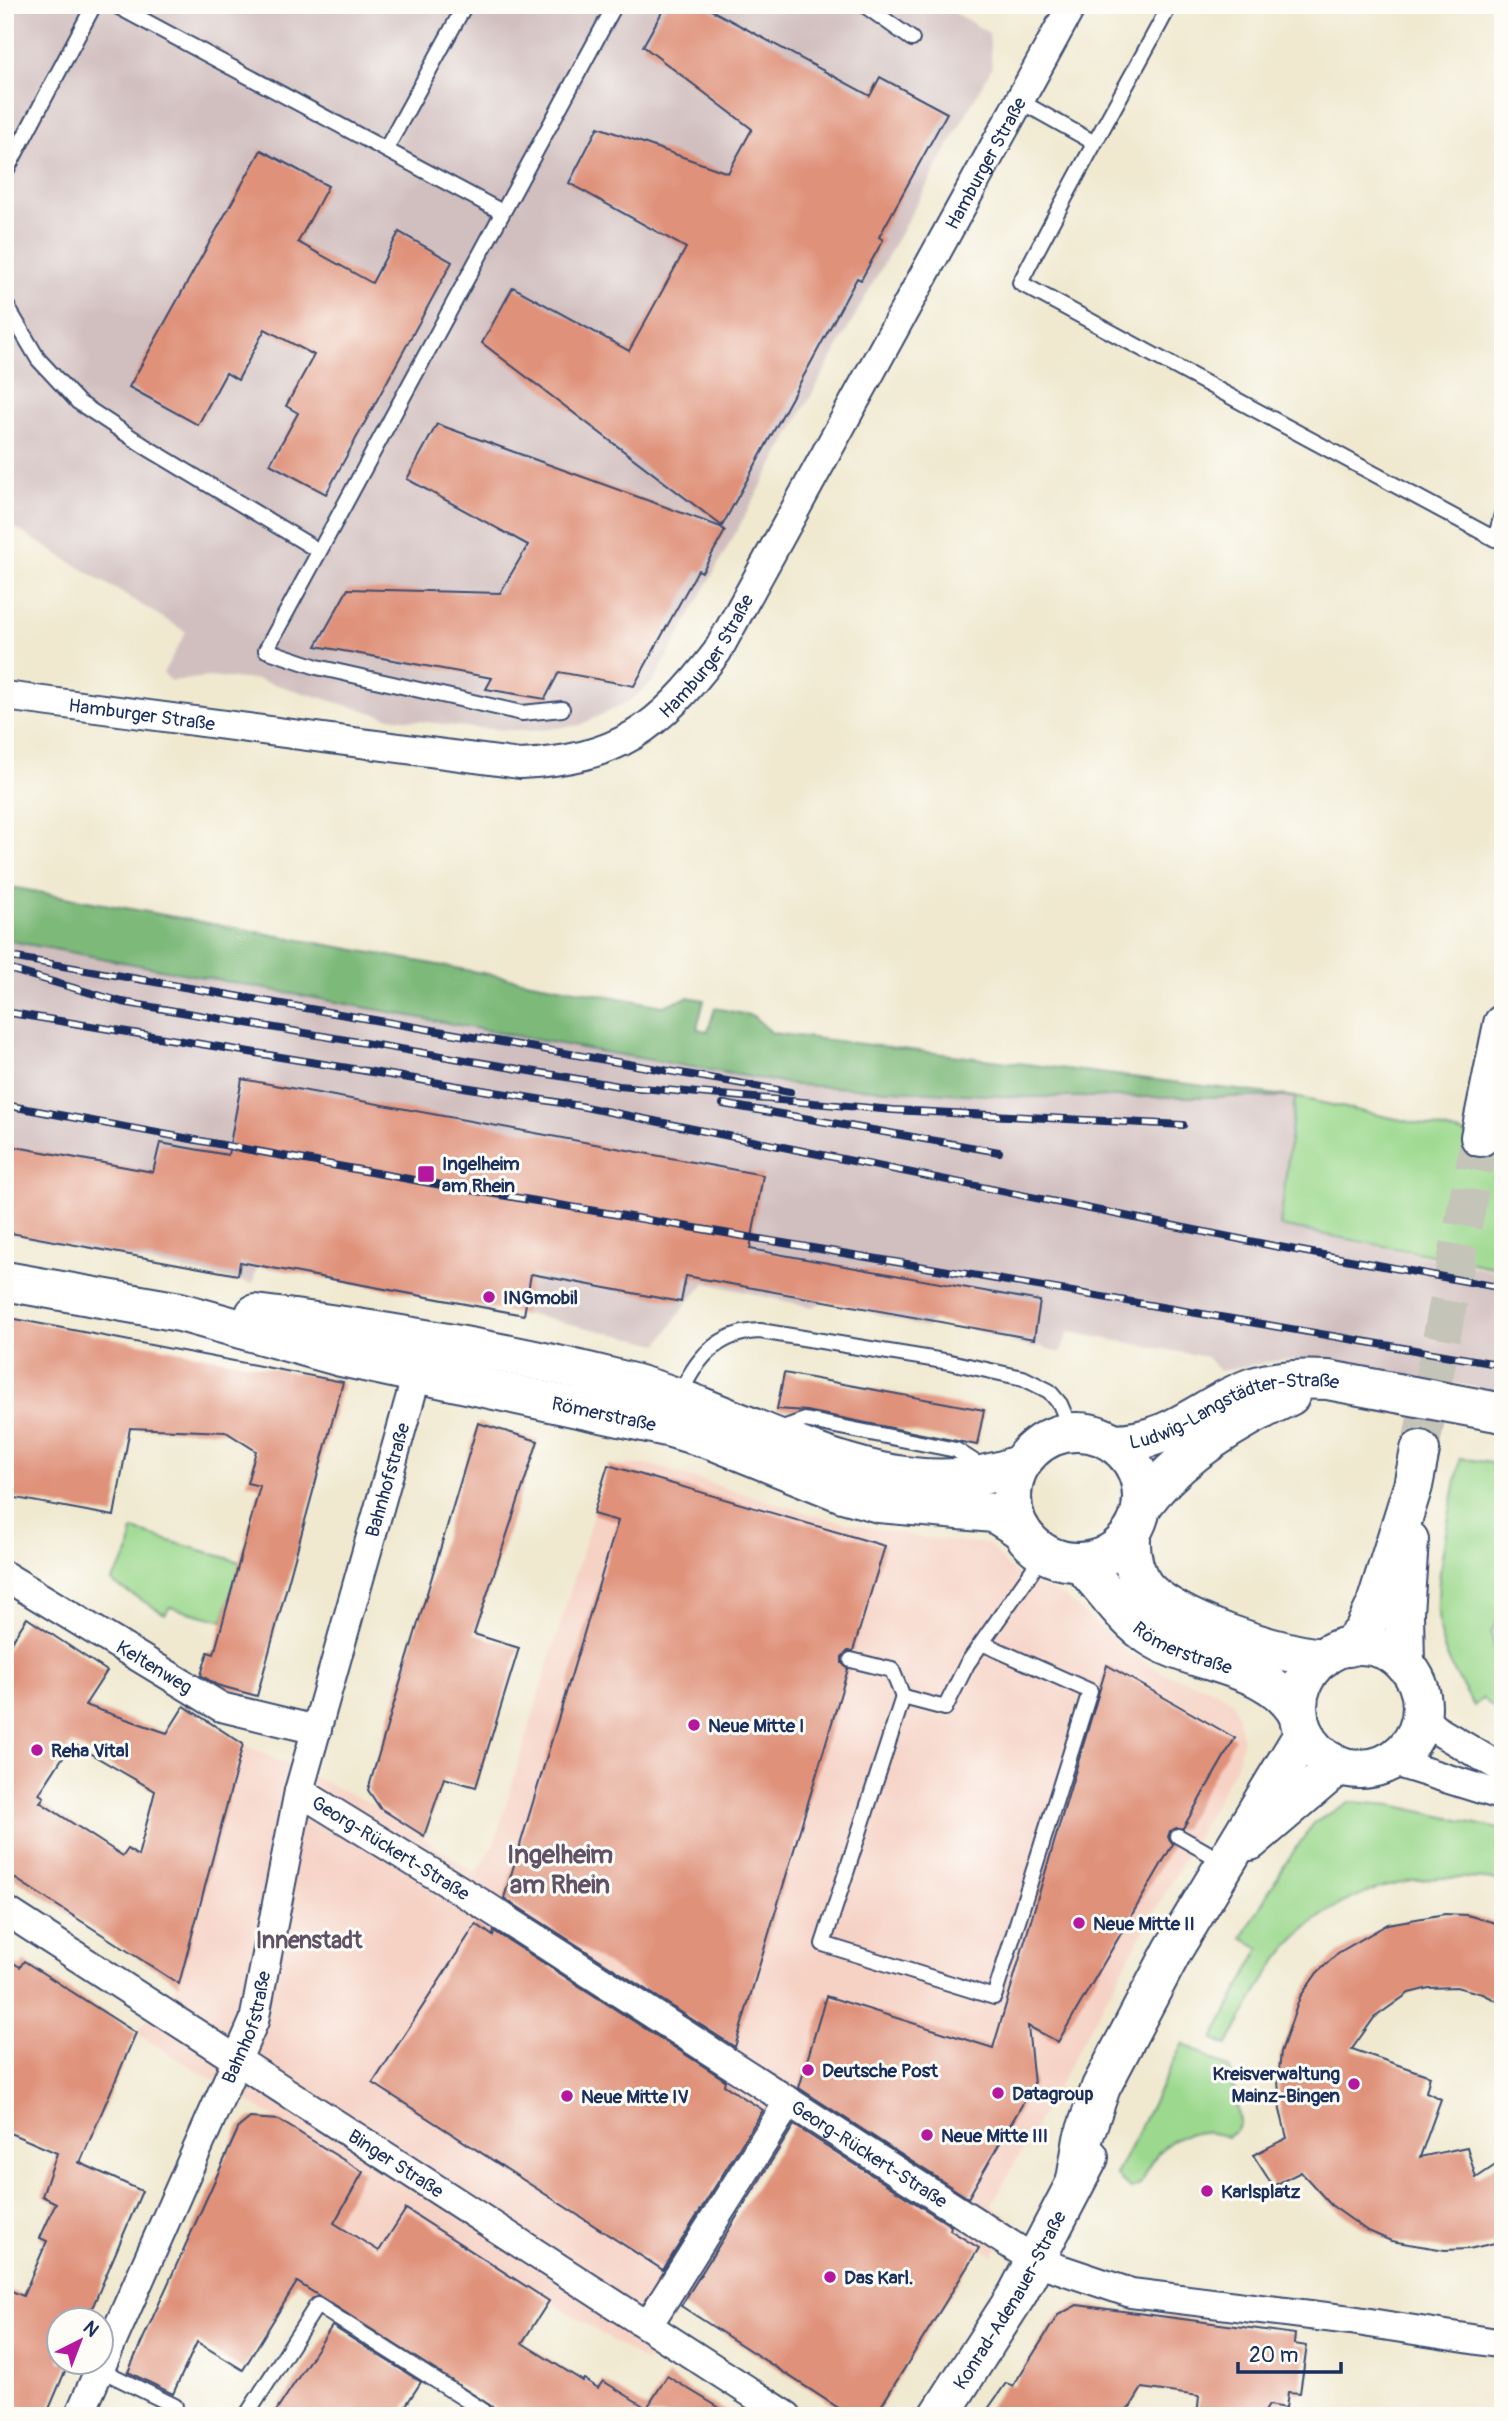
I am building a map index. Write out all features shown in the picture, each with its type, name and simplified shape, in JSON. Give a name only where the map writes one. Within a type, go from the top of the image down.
[{"type":"main road","points":[[1480,1136],[1503,1024]]},
{"type":"main road","name":"Römerstraße","points":[[5,1281],[180,1312],[341,1357],[417,1374],[675,1412],[769,1433],[896,1477],[952,1481],[1004,1470]]},
{"type":"main road","name":"Römerstraße","points":[[180,1312],[238,1312],[349,1325],[543,1360],[675,1412],[712,1440],[843,1493],[879,1503],[994,1513],[1059,1560],[1079,1562],[1106,1589],[1126,1617],[1150,1636],[1175,1649],[1261,1679],[1285,1696],[1301,1725]]},
{"type":"main road","name":"Ludwig-Langstädter-Straße","points":[[1113,1443],[1134,1443],[1166,1434],[1230,1398],[1276,1381],[1328,1380],[1503,1413]]},
{"type":"main road","name":"Ludwig-Langstädter-Straße","points":[[1136,1520],[1180,1462],[1272,1404],[1310,1390],[1354,1385]]},
{"type":"main road","points":[[1031,1541],[1014,1512],[1012,1492],[1004,1470],[1046,1440],[1072,1432],[1094,1434],[1113,1443]]},
{"type":"main road","name":"Römerstraße","points":[[1113,1443],[1135,1467],[1142,1486],[1132,1556],[1138,1575],[1151,1593],[1164,1604],[1194,1619],[1284,1652],[1336,1652]]},
{"type":"main road","points":[[1416,1468],[1404,1614],[1405,1665],[1420,1695],[1421,1717],[1414,1738],[1391,1761],[1371,1768],[1339,1765],[1314,1748],[1301,1725],[1303,1683],[1336,1652],[1363,1632],[1375,1607],[1416,1468]]},
{"type":"main road","points":[[1079,1562],[1109,1554],[1136,1520]]},
{"type":"main road","points":[[1336,1652],[1377,1648],[1405,1665]]},
{"type":"main road","name":"Konrad-Adenauer-Straße","points":[[939,2416],[1036,2261],[1131,2078],[1140,2052],[1151,1996],[1173,1950],[1225,1863],[1301,1725]]},
{"type":"main road","name":"Konrad-Adenauer-Straße","points":[[1225,1863],[1339,1765]]},
{"type":"street","name":"Hamburger Straße","points":[[5,696],[520,764],[557,762],[587,756],[622,743],[649,726],[686,692],[717,652],[1072,5]]},
{"type":"street","name":"Bahnhofstraße","points":[[116,2331],[254,2021],[299,1791],[417,1374]]},
{"type":"street","name":"Keltenweg","points":[[5,1576],[221,1707],[317,1730]]},
{"type":"street","points":[[1421,1717],[1435,1729],[1503,1769]]},
{"type":"street","points":[[1391,1761],[1503,1796]]},
{"type":"street","name":"Georg-Rückert-Straße","points":[[299,1791],[1036,2261],[1131,2293],[1350,2320],[1503,2344]]},
{"type":"street","name":"Binger Straße","points":[[5,1910],[788,2416]]},
{"type":"street","points":[[648,2325],[789,2101]]},
{"type":"street","name":"Bahnhofstraße","points":[[79,2416],[96,2376]]},
{"type":"lane","points":[[5,173],[94,5]]},
{"type":"lane","points":[[115,5],[502,212]]},
{"type":"lane","points":[[386,149],[465,5]]},
{"type":"lane","points":[[562,709],[522,713],[317,667],[266,650],[615,5]]},
{"type":"lane","points":[[864,5],[912,39]]},
{"type":"lane","points":[[1170,5],[1112,113],[1093,142],[1020,283],[1495,540],[1503,511]]},
{"type":"lane","points":[[1018,100],[1093,142]]},
{"type":"lane","points":[[5,303],[38,359],[78,402],[319,551]]},
{"type":"lane","points":[[675,1412],[691,1373],[724,1339],[738,1331],[760,1331],[950,1362],[1023,1378],[1049,1391],[1060,1404],[1072,1432]]},
{"type":"lane","points":[[903,1697],[945,1708],[967,1664],[1032,1571],[1031,1541]]},
{"type":"lane","points":[[851,1660],[892,1670],[903,1697],[822,1944],[994,1997],[1090,1692],[982,1643]]},
{"type":"lane","points":[[1178,1836],[1225,1863]]},
{"type":"lane","points":[[246,2416],[317,2305],[482,2410],[478,2416]]},
{"type":"lane","points":[[113,2376],[175,2406],[170,2416]]},
{"type":"shaded area","points":[[5,5],[942,5],[989,33],[992,67],[654,681],[628,702],[580,725],[534,731],[472,728],[388,717],[259,680],[209,677],[171,681],[163,673],[186,632],[5,522]]},
{"type":"shaded area","points":[[5,940],[592,1050],[797,1085],[1022,1097],[1295,1097],[1280,1226],[1503,1273],[1503,1392],[1330,1361],[1282,1360],[1219,1371],[1207,1357],[1069,1332],[1060,1353],[1041,1346],[1031,1348],[937,1318],[925,1328],[828,1300],[812,1307],[706,1283],[686,1304],[659,1344],[535,1316],[257,1266],[253,1284],[5,1233]]},
{"type":"shaded area","points":[[608,1465],[651,1465],[823,1518],[923,1538],[989,1544],[1008,1567],[1025,1580],[1063,1595],[1130,1654],[1165,1674],[1217,1691],[1232,1701],[1242,1740],[1238,1762],[991,2206],[1013,2220],[993,2256],[787,2127],[719,2234],[725,2237],[646,2362],[406,2210],[379,2251],[334,2223],[363,2172],[136,2033],[179,1984],[243,1744],[380,1808],[475,1873],[494,1845]]},
{"type":"green space","points":[[5,886],[663,1006],[688,997],[704,1000],[697,1029],[708,1031],[715,1008],[753,1016],[772,1033],[1295,1097],[1022,1097],[797,1085],[592,1050],[5,940]]},
{"type":"green space","points":[[1295,1097],[1503,1142],[1503,1269],[1280,1226]]},
{"type":"green space","points":[[1460,1458],[1503,1465],[1503,1612],[1491,1633],[1496,1652],[1503,1660],[1503,1717],[1483,1698],[1474,1706],[1450,1662],[1440,1633],[1440,1570]]},
{"type":"green space","points":[[133,1530],[240,1562],[223,1621],[170,1607],[165,1614],[111,1582],[129,1554]]},
{"type":"green space","points":[[1349,1802],[1392,1805],[1503,1830],[1503,1881],[1451,1878],[1424,1880],[1373,1890],[1349,1900],[1305,1929],[1282,1954],[1227,2045],[1213,2039],[1260,1948],[1242,1938],[1285,1864],[1314,1823]]},
{"type":"green space","points":[[1183,2043],[1230,2069],[1240,2122],[1237,2130],[1227,2137],[1197,2132],[1173,2140],[1154,2158],[1140,2185],[1131,2189],[1116,2175]]},
{"type":"building","points":[[666,5],[702,5],[870,96],[880,77],[947,113],[879,237],[883,240],[861,280],[857,278],[722,526],[482,343],[513,287],[629,351],[686,248],[569,183],[598,127],[728,173],[752,129],[643,46]]},
{"type":"building","points":[[261,150],[328,186],[298,242],[372,283],[399,232],[452,262],[326,494],[270,464],[298,413],[286,406],[314,355],[265,329],[238,380],[226,373],[198,425],[129,387]]},
{"type":"building","points":[[437,424],[721,527],[725,531],[702,572],[698,570],[634,686],[559,672],[545,699],[486,689],[492,678],[316,646],[348,589],[500,593],[528,545],[407,479]]},
{"type":"building","points":[[242,1079],[763,1175],[750,1249],[1040,1301],[1034,1339],[686,1276],[681,1302],[531,1274],[524,1315],[240,1262],[238,1275],[5,1232],[5,1145],[153,1172],[160,1143],[228,1155]]},
{"type":"building","points":[[5,1317],[343,1382],[257,1696],[217,1685],[201,1675],[208,1652],[214,1654],[260,1486],[247,1483],[256,1451],[226,1432],[130,1428],[114,1516],[5,1496]]},
{"type":"building","points":[[784,1373],[984,1410],[977,1445],[807,1411],[777,1409]]},
{"type":"building","points":[[478,1423],[538,1441],[474,1634],[519,1648],[476,1787],[444,1778],[424,1836],[380,1808],[368,1790]]},
{"type":"building","name":"Neue Mitte I","points":[[608,1465],[885,1546],[853,1651],[848,1651],[842,1657],[842,1663],[848,1669],[735,2047],[504,1898],[618,1521],[593,1514]]},
{"type":"building","points":[[27,1618],[107,1671],[85,1705],[167,1733],[184,1706],[243,1744],[179,1984],[5,1872],[5,1652]],"holes":[[[72,1743],[155,1791],[138,1856],[128,1849],[123,1856],[40,1802],[44,1797],[39,1794]]]},
{"type":"building","name":"Neue Mitte II","points":[[1107,1665],[1235,1738],[1183,1828],[1170,1831],[1168,1837],[1173,1844],[1058,2042],[1028,2026],[1034,2084],[968,2198],[799,2088],[826,1996],[993,2048]]},
{"type":"building","name":"Kreisverwaltung Mainz-Bingen","points":[[1445,1914],[1467,1915],[1503,1925],[1503,2004],[1483,1994],[1456,1987],[1429,1988],[1409,1993],[1374,2018],[1352,2049],[1430,2076],[1426,2092],[1441,2099],[1420,2157],[1467,2147],[1476,2178],[1503,2160],[1503,2241],[1469,2249],[1445,2250],[1391,2241],[1366,2230],[1331,2205],[1301,2172],[1273,2186],[1253,2155],[1287,2138],[1280,2110],[1278,2080],[1281,2052],[1300,1997],[1317,1973],[1338,1953],[1388,1924]]},
{"type":"building","name":"Neue Mitte IV","points":[[476,1924],[493,1936],[494,1931],[725,2080],[724,2085],[763,2110],[663,2270],[373,2083]]},
{"type":"building","points":[[5,1958],[20,1967],[24,1961],[136,2033],[80,2163],[142,2191],[93,2306],[46,2306],[46,2376],[63,2376],[46,2416],[34,2416],[5,2402],[5,2288],[23,2296],[47,2241],[40,2238],[56,2203],[42,2196],[57,2153],[5,2131]]},
{"type":"building","points":[[250,2118],[279,2120],[363,2172],[334,2223],[379,2251],[406,2209],[549,2301],[522,2343],[583,2381],[584,2379],[598,2388],[603,2381],[647,2408],[667,2376],[733,2416],[507,2416],[297,2282],[243,2370],[197,2342],[173,2394],[128,2372],[239,2127]]},
{"type":"building","name":"Das Karl.","points":[[794,2125],[951,2226],[950,2230],[979,2248],[875,2416],[851,2416],[681,2306]]},
{"type":"building","points":[[1077,2305],[1295,2334],[1294,2344],[1307,2346],[1300,2393],[1288,2392],[1286,2408],[1269,2405],[1262,2416],[1197,2416],[1199,2396],[1142,2388],[1131,2406],[1117,2416],[983,2416],[1006,2383],[1013,2386],[1058,2315]]},
{"type":"building","points":[[332,2326],[421,2382],[399,2416],[273,2416]]},
{"type":"tunnel","points":[[1420,1450],[1480,1137]]},
{"type":"railway","points":[[5,956],[790,1092]]},
{"type":"railway","points":[[5,968],[122,1002],[619,1086],[893,1110],[1183,1125]]},
{"type":"railway","points":[[5,1012],[580,1106],[1274,1246],[1503,1288]]},
{"type":"railway","points":[[723,1104],[999,1152]]},
{"type":"railway","points":[[5,1105],[436,1184],[1503,1365]]},
{"type":"place","name":"Ingelheim am Rhein","points":[[426,1174]]},
{"type":"place","name":"INGmobil","points":[[489,1297]]},
{"type":"place","name":"Neue Mitte I","points":[[694,1725]]},
{"type":"place","name":"Reha Vital","points":[[37,1750]]},
{"type":"place","name":"Neue Mitte II","points":[[1079,1923]]},
{"type":"place","name":"Deutsche Post","points":[[808,2070]]},
{"type":"place","name":"Kreisverwaltung Mainz-Bingen","points":[[1354,2084]]},
{"type":"place","name":"Datagroup","points":[[998,2093]]},
{"type":"place","name":"Neue Mitte IV","points":[[567,2096]]},
{"type":"place","name":"Neue Mitte III","points":[[927,2135]]},
{"type":"place","name":"Karlsplatz","points":[[1207,2191]]},
{"type":"place","name":"Das Karl.","points":[[830,2277]]},
{"type":"district","name":"Ingelheim am Rhein","points":[[560,1868]]},
{"type":"district","name":"Innenstadt","points":[[309,1940]]}]
